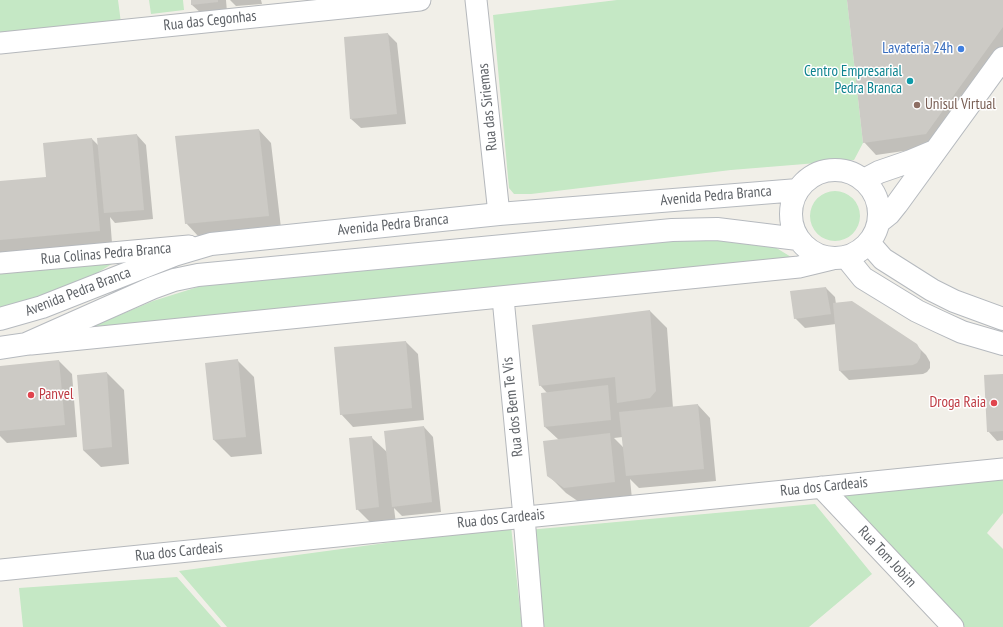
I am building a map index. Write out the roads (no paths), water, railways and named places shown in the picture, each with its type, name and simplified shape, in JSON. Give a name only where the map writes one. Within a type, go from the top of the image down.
[{"type":"main road","points":[[879,222],[889,214],[897,204],[1003,58]]},
{"type":"main road","points":[[864,180],[879,172],[935,151]]},
{"type":"main road","points":[[829,170],[841,170],[854,174],[864,180],[872,189],[880,210],[876,233],[869,243],[859,252],[839,258],[819,255],[808,249],[798,239],[793,227],[791,214],[793,201],[798,190],[807,180],[817,174],[829,170]]},
{"type":"main road","name":"Avenida Pedra Branca","points":[[0,319],[42,307],[174,255],[211,244],[499,214],[798,190]]},
{"type":"main road","name":"Avenida Pedra Branca","points":[[0,348],[26,344],[152,288],[174,280],[198,275],[672,230],[716,229],[798,239]]},
{"type":"main road","points":[[869,243],[883,259],[932,290],[954,301],[1003,319]]},
{"type":"main road","points":[[839,258],[863,278],[917,311],[962,332],[1003,344]]},
{"type":"street","name":"Rua das Cegonhas","points":[[0,43],[420,0]]},
{"type":"street","name":"Rua das Siriemas","points":[[476,0],[499,214]]},
{"type":"street","name":"Rua Colinas Pedra Branca","points":[[0,263],[211,244]]},
{"type":"street","name":"Avenida Pedra Branca","points":[[26,344],[503,298],[798,267],[839,258]]},
{"type":"street","name":"Rua dos Bem Te Vis","points":[[503,298],[533,627]]},
{"type":"street","name":"Rua dos Cardeais","points":[[0,570],[1003,469]]},
{"type":"street","name":"Rua Tom Jobim","points":[[821,487],[953,627]]},
{"type":"place","name":"Lavateria 24h","points":[[961,49]]},
{"type":"place","name":"Centro Empresarial Pedra Branca","points":[[910,81]]},
{"type":"place","name":"Unisul Virtual","points":[[917,105]]},
{"type":"place","name":"Panvel","points":[[31,395]]},
{"type":"place","name":"Droga Raia","points":[[994,403]]}]
